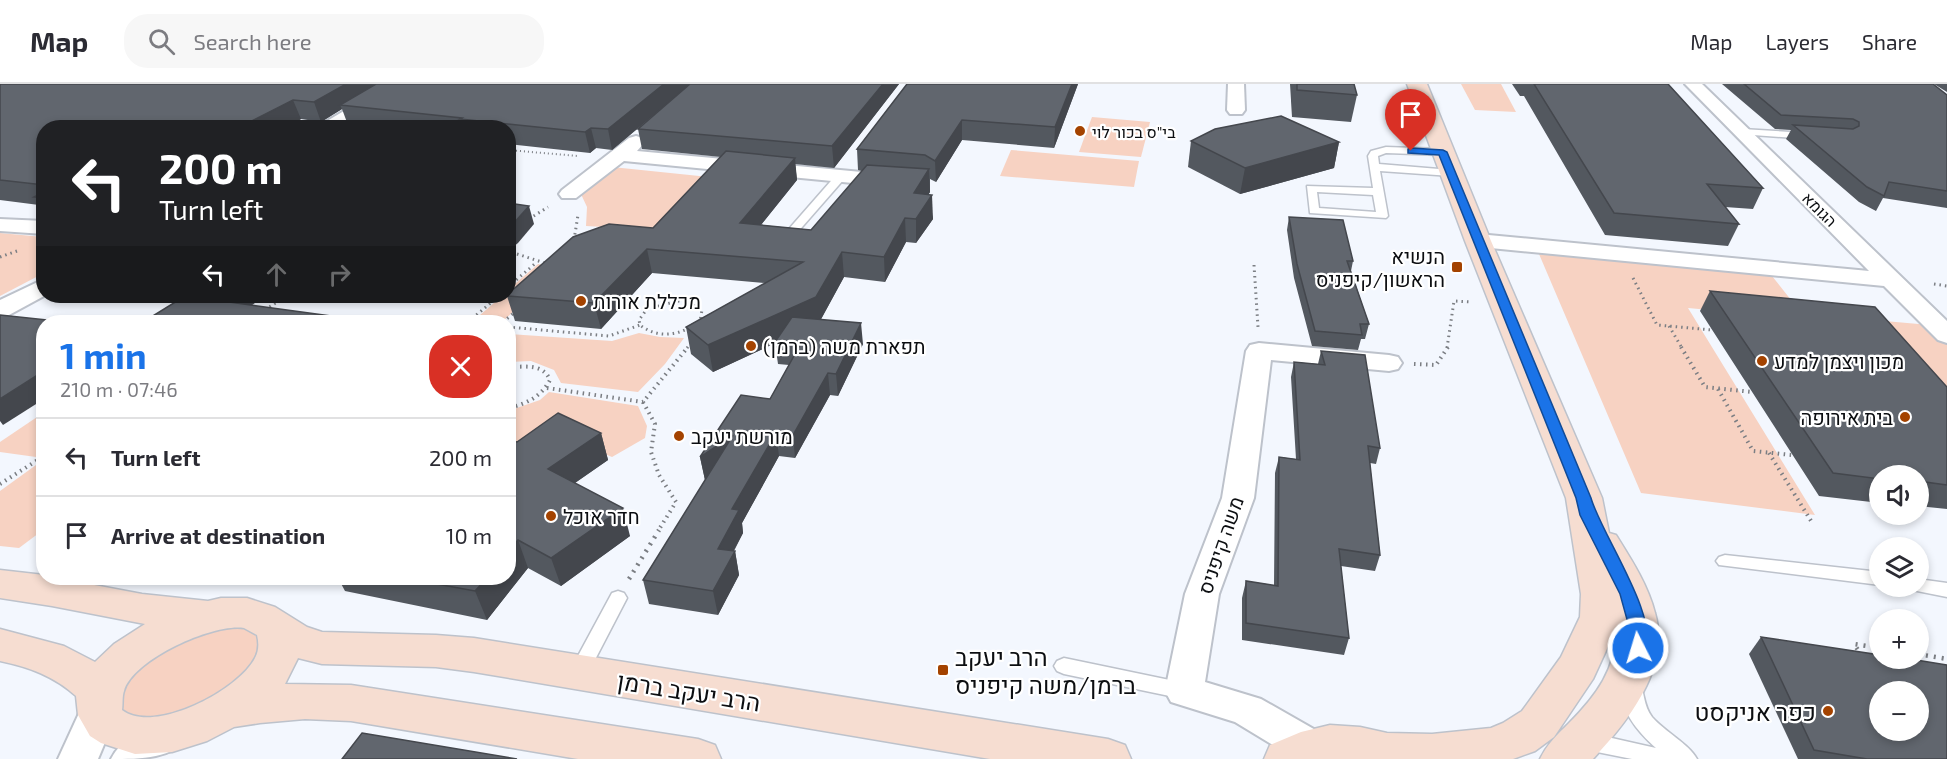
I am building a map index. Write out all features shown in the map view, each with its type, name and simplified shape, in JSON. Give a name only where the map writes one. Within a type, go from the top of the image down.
[{"type":"street","points":[[338,120],[402,84]]},
{"type":"street","points":[[1236,84],[1236,110]]},
{"type":"street","points":[[1184,691],[1246,710],[1293,755],[1348,745],[1396,756],[1492,747],[1519,737],[1538,724],[1578,667],[1601,617],[1601,594],[1584,498],[1502,301],[1417,84]]},
{"type":"street","name":"הגומא","points":[[1693,84],[1947,335]]},
{"type":"street","points":[[569,194],[646,133]]},
{"type":"street","points":[[618,157],[914,184]]},
{"type":"street","points":[[841,176],[855,157]]},
{"type":"street","points":[[0,225],[36,227]]},
{"type":"street","points":[[1478,241],[1891,280]]},
{"type":"street","points":[[0,310],[36,290]]},
{"type":"street","points":[[1259,351],[1389,363]]},
{"type":"street","name":"משה קיפניס","points":[[1184,691],[1202,594],[1238,498],[1259,351]]},
{"type":"street","points":[[1563,759],[1605,714],[1629,673],[1638,648],[1637,623],[1628,594],[1588,515]]},
{"type":"street","points":[[0,584],[52,591],[142,609],[194,615],[216,614]]},
{"type":"street","points":[[78,759],[89,738],[102,692],[112,674],[140,647],[177,625],[216,614]]},
{"type":"street","name":"הרב יעקב ברמן","points":[[216,614],[260,616],[289,637],[322,648],[435,651],[579,672],[1108,759]]},
{"type":"street","points":[[222,712],[258,685],[273,665],[280,647],[278,631],[273,625]]},
{"type":"street","points":[[0,645],[30,651],[69,668],[93,685],[105,722],[129,734],[152,735],[177,731]]},
{"type":"street","points":[[131,759],[177,731],[222,712],[285,700],[320,699],[351,702],[698,759]]},
{"type":"lane","points":[[1742,132],[1823,137]]},
{"type":"lane","points":[[1379,192],[1311,188],[1314,211],[1382,216],[1375,153],[1386,150],[1447,163]]},
{"type":"lane","points":[[1375,167],[1447,163]]},
{"type":"lane","points":[[792,232],[841,176]]},
{"type":"lane","points":[[1725,561],[1869,578]]},
{"type":"lane","points":[[1929,587],[1947,590]]},
{"type":"lane","points":[[579,672],[618,598]]},
{"type":"lane","points":[[1064,666],[1184,691]]},
{"type":"lane","points":[[1629,673],[1635,707],[1650,729],[1686,759]]},
{"type":"lane","points":[[1569,759],[1594,743],[1628,749],[1662,759]]},
{"type":"path","points":[[516,151],[618,157]]},
{"type":"path","points":[[569,194],[579,211],[573,246]]},
{"type":"path","points":[[517,255],[554,266]]},
{"type":"path","points":[[1621,255],[1658,325],[1712,330]]},
{"type":"path","points":[[516,280],[537,262]]},
{"type":"path","points":[[1254,265],[1259,351]]},
{"type":"path","points":[[1389,363],[1436,365],[1448,347],[1455,301],[1502,301]]},
{"type":"path","points":[[639,326],[639,320],[647,309],[667,302],[689,303],[702,310],[703,315],[695,326],[692,342],[643,402]]},
{"type":"path","points":[[261,313],[276,303]]},
{"type":"path","points":[[476,315],[491,303]]},
{"type":"path","points":[[511,315],[520,307]]},
{"type":"path","points":[[1668,325],[1705,387],[1752,392]]},
{"type":"path","points":[[639,326],[644,330],[664,334],[676,333],[695,326]]},
{"type":"path","points":[[516,328],[609,336],[639,326]]},
{"type":"path","points":[[516,367],[536,367],[547,373],[550,380],[540,395],[516,406]]},
{"type":"path","points":[[547,387],[643,402]]},
{"type":"path","points":[[1717,388],[1753,451],[1792,455]]},
{"type":"path","points":[[618,598],[676,501],[659,475],[651,452],[656,424],[643,402]]},
{"type":"path","points":[[1768,452],[1813,524]]},
{"type":"path","points":[[0,484],[36,461]]},
{"type":"path","points":[[1868,664],[1854,645],[1869,647]]},
{"type":"path","points":[[1929,656],[1947,658]]},
{"type":"shaded area","points":[[1461,84],[1501,84],[1516,112],[1475,110]]},
{"type":"shaded area","points":[[1092,117],[1150,122],[1141,157],[1079,152]]},
{"type":"shaded area","points":[[1011,150],[1139,161],[1134,187],[1000,176]]},
{"type":"shaded area","points":[[612,167],[709,177],[658,230],[586,226],[587,207],[580,192]]},
{"type":"shaded area","points":[[0,233],[36,236],[36,277],[0,296]]},
{"type":"shaded area","points":[[1539,254],[1772,276],[1806,319],[1688,308],[1815,515],[1641,493]]},
{"type":"shaded area","points":[[538,264],[561,268],[510,315],[480,315],[494,303],[516,303],[516,283]]},
{"type":"shaded area","points":[[1862,319],[1941,326],[1947,333],[1947,419]]},
{"type":"shaded area","points":[[639,333],[684,338],[665,364],[638,392],[561,383],[554,370],[531,361],[516,362],[516,334],[612,341]]},
{"type":"shaded area","points":[[549,392],[638,406],[647,426],[645,438],[612,457],[564,437],[516,447],[516,408],[540,400]]},
{"type":"shaded area","points":[[36,418],[36,457],[0,452],[0,442]]},
{"type":"shaded area","points":[[36,465],[36,535],[19,548],[0,546],[0,491]]},
{"type":"shaded area","points":[[238,624],[252,631],[260,641],[258,659],[233,691],[156,724],[113,711],[117,680],[149,648]]},
{"type":"building","points":[[0,84],[346,84],[314,102],[293,100],[254,120],[36,120],[36,184],[0,180]]},
{"type":"building","points":[[376,84],[664,84],[608,129],[591,128],[585,132],[516,125],[516,120],[470,120],[340,105]]},
{"type":"building","points":[[690,84],[883,84],[832,146],[638,129]]},
{"type":"building","points":[[907,84],[1072,84],[1055,127],[962,120],[935,161],[925,155],[857,149]]},
{"type":"building","points":[[1297,84],[1354,84],[1357,95],[1297,90]]},
{"type":"building","points":[[1534,84],[1668,84],[1763,188],[1707,184],[1739,224],[1614,213]]},
{"type":"building","points":[[1744,84],[1933,84],[1947,95],[1947,191],[1889,182],[1884,196],[1867,187],[1793,125],[1853,129],[1859,126],[1859,122],[1853,119],[1781,115]]},
{"type":"building","points":[[1281,116],[1339,142],[1245,168],[1191,141],[1215,129]]},
{"type":"building","points":[[726,151],[795,158],[740,223],[811,230],[867,165],[929,169],[914,193],[932,195],[916,219],[905,218],[884,257],[842,252],[816,297],[708,345],[686,327],[803,262],[647,249],[594,303],[516,297],[516,287],[573,237],[609,224],[653,228]]},
{"type":"building","points":[[516,204],[529,206],[516,221]]},
{"type":"building","points":[[1289,217],[1343,220],[1353,261],[1347,261],[1369,324],[1360,324],[1362,335],[1315,331],[1297,264]]},
{"type":"building","name":"בית אירופה","points":[[1710,291],[1875,307],[1947,387],[1947,485],[1929,483],[1929,465],[1869,465],[1869,478],[1833,473]]},
{"type":"building","points":[[174,303],[237,303],[324,315],[154,315]]},
{"type":"building","points":[[0,315],[36,319],[36,376],[0,399]]},
{"type":"building","points":[[792,317],[861,323],[836,374],[828,373],[793,435],[776,433],[732,509],[739,510],[718,549],[735,551],[713,591],[643,580],[733,435],[700,457],[741,395],[770,399],[800,345],[775,342]]},
{"type":"building","points":[[1321,351],[1365,355],[1380,448],[1368,446],[1380,555],[1339,549],[1349,638],[1246,623],[1246,581],[1278,586],[1279,457],[1300,460],[1294,362],[1325,365]]},
{"type":"building","points":[[558,413],[601,433],[548,469],[623,508],[551,558],[518,540],[516,542],[517,442]]},
{"type":"building","points":[[442,585],[481,585],[475,591]]},
{"type":"building","name":"כפר אניקסט","points":[[1761,637],[1869,653],[1869,669],[1929,669],[1929,662],[1947,665],[1947,759],[1867,759],[1814,750]]},
{"type":"building","points":[[362,733],[517,759],[342,759]]},
{"type":"place","name":"בי\"ס בכור לוי","points":[[1080,131]]},
{"type":"place","name":"הנשיא הראשון/קיפניס","points":[[1457,267]]},
{"type":"place","name":"מכללת אורות","points":[[581,301]]},
{"type":"place","name":"תפארת משה (ברמן)","points":[[751,346]]},
{"type":"place","name":"מכון ויצמן למדע","points":[[1762,361]]},
{"type":"place","name":"בית אירופה","points":[[1905,417]]},
{"type":"place","name":"מורשת יעקב","points":[[679,436]]},
{"type":"place","name":"חדר אוכל","points":[[551,516]]},
{"type":"place","name":"הרב יעקב ברמן/משה קיפניס","points":[[943,670]]},
{"type":"place","name":"כפר אניקסט","points":[[1828,711]]},
{"type":"route","points":[[1411,151],[1443,152],[1584,498],[1588,515],[1628,594],[1637,623],[1638,648]]}]
